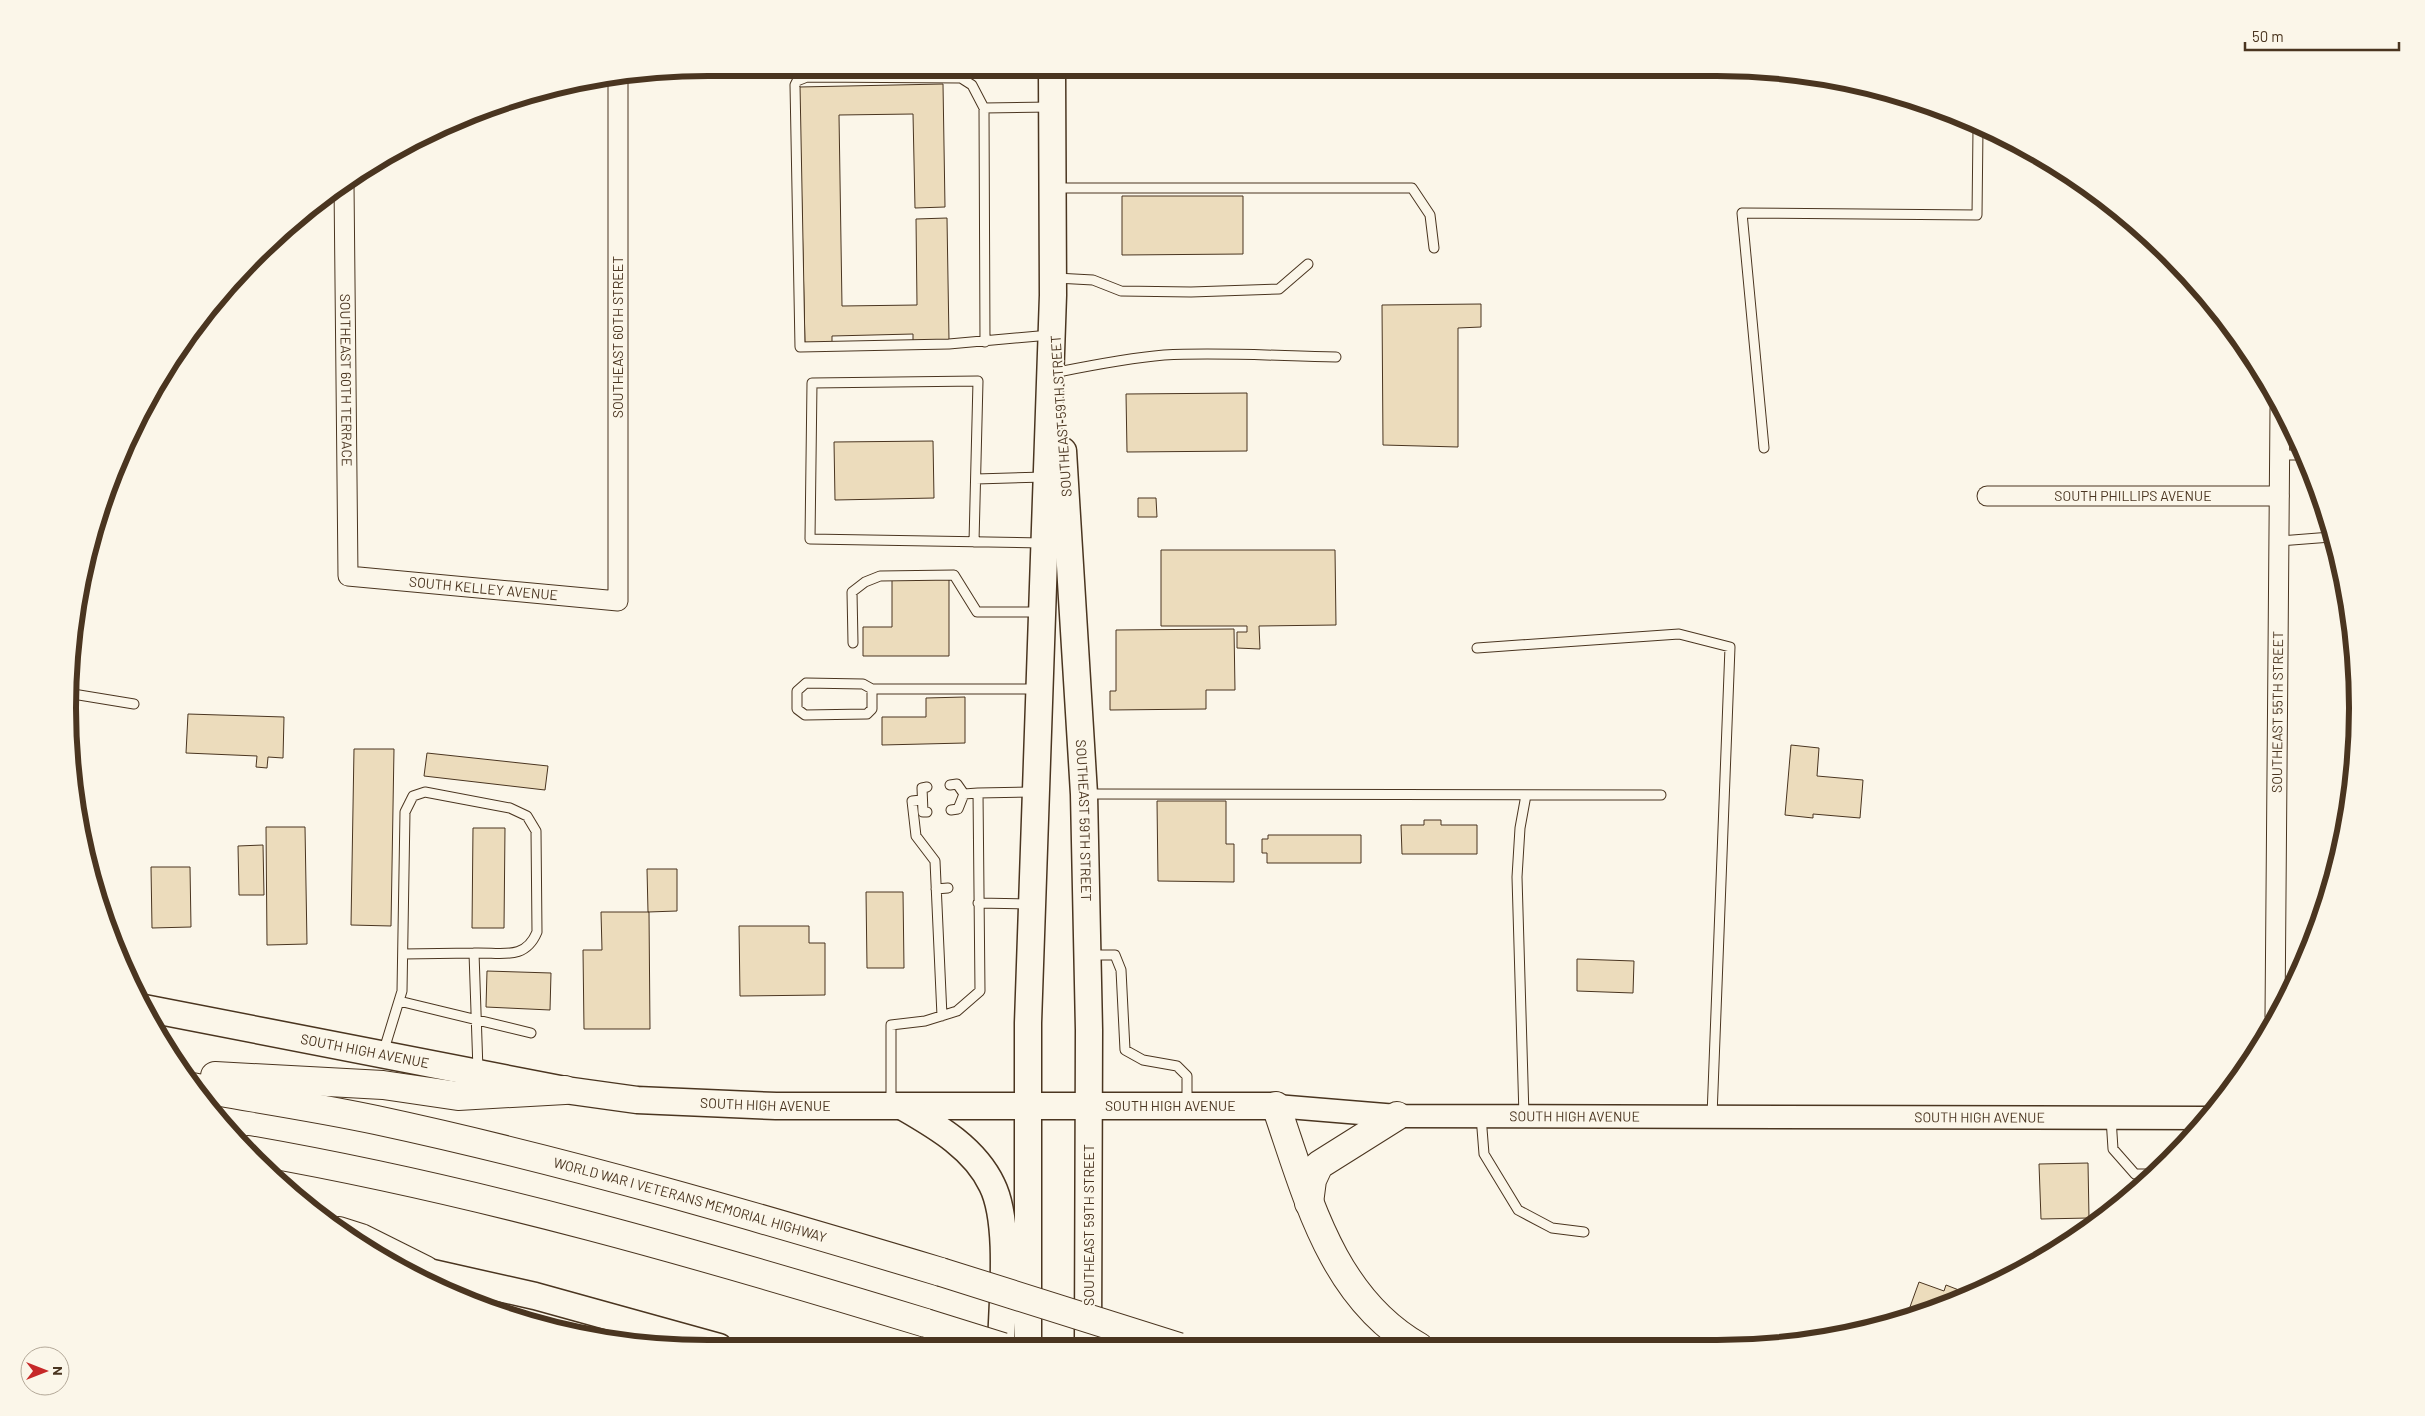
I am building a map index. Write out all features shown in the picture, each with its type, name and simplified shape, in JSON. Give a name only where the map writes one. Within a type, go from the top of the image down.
[{"type":"highway","points":[[194,1075],[383,1085],[458,1096],[565,1090]]},
{"type":"highway","name":"WORLD WAR I VETERANS MEMORIAL HIGHWAY","points":[[204,1089],[374,1120],[539,1158],[739,1212],[941,1272],[1156,1340]]},
{"type":"highway","points":[[1276,1106],[1309,1203],[1328,1248],[1347,1282],[1376,1315],[1406,1340]]},
{"type":"highway","points":[[1309,1203],[1312,1180],[1319,1165],[1338,1151],[1396,1116]]},
{"type":"highway","points":[[258,1152],[496,1202],[735,1265],[980,1340]]},
{"type":"main road","name":"SOUTHEAST 59TH STREET","points":[[1052,76],[1054,286],[1084,794],[1089,1107],[1088,1340]]},
{"type":"main road","name":"SOUTHEAST 59TH STREET","points":[[1028,1340],[1028,1023],[1054,286]]},
{"type":"main road","name":"SOUTH HIGH AVENUE","points":[[153,1010],[565,1090],[637,1100],[699,1104],[897,1107],[1276,1106]]},
{"type":"main road","points":[[897,1107],[944,1131],[981,1166],[993,1186],[1000,1212],[1003,1247],[1002,1340]]},
{"type":"main road","points":[[419,1270],[535,1296],[673,1338]]},
{"type":"street","name":"SOUTHEAST 60TH STREET","points":[[618,83],[618,600]]},
{"type":"street","name":"SOUTHEAST 60TH TERRACE","points":[[344,192],[348,576]]},
{"type":"street","name":"SOUTHEAST 55TH STREET","points":[[2275,1003],[2280,422]]},
{"type":"street","name":"SOUTH PHILLIPS AVENUE","points":[[1987,496],[2279,496]]},
{"type":"street","name":"SOUTH KELLEY AVENUE","points":[[348,576],[618,600]]},
{"type":"street","name":"SOUTH HIGH AVENUE","points":[[1276,1106],[1396,1116],[2198,1118]]},
{"type":"lane","points":[[986,342],[984,108],[972,86],[960,78],[807,77],[797,81],[795,85],[800,347],[986,342],[1052,335]]},
{"type":"lane","points":[[984,108],[1052,106]]},
{"type":"lane","points":[[1764,448],[1742,213],[1977,215],[1978,133]]},
{"type":"lane","points":[[1053,188],[1412,188],[1430,215],[1434,248]]},
{"type":"lane","points":[[1054,286],[1094,280],[1121,291],[1191,292],[1279,289],[1308,264]]},
{"type":"lane","points":[[1058,372],[1163,355],[1336,357]]},
{"type":"lane","points":[[974,542],[978,382],[812,383],[810,539],[974,542],[1045,543]]},
{"type":"lane","points":[[2280,455],[2296,455]]},
{"type":"lane","points":[[976,479],[1047,477]]},
{"type":"lane","points":[[2279,541],[2325,537]]},
{"type":"lane","points":[[853,643],[852,592],[865,582],[880,576],[954,575],[977,612],[1042,612]]},
{"type":"lane","points":[[1476,648],[1679,634],[1730,647],[1712,1117]]},
{"type":"lane","points":[[872,689],[872,709],[867,714],[805,716],[797,709],[797,691],[806,683],[864,684],[872,689],[1040,689]]},
{"type":"lane","points":[[77,696],[134,704]]},
{"type":"lane","points":[[950,785],[957,784],[964,794]]},
{"type":"lane","points":[[927,787],[922,788],[921,800],[923,812],[927,812]]},
{"type":"lane","points":[[383,1054],[402,991],[405,812],[413,796],[425,792],[510,808],[526,816],[536,831],[538,932],[532,944],[522,952],[403,954]]},
{"type":"lane","points":[[964,794],[1036,792]]},
{"type":"lane","points":[[897,1107],[892,1026],[925,1021],[957,1011],[980,990],[975,968],[974,928],[978,793]]},
{"type":"lane","points":[[951,810],[958,809],[964,794]]},
{"type":"lane","points":[[1084,794],[1661,795]]},
{"type":"lane","points":[[1524,1116],[1516,877],[1520,828],[1526,795]]},
{"type":"lane","points":[[921,800],[912,800],[916,836],[935,861],[938,930],[944,951],[942,1016]]},
{"type":"lane","points":[[936,889],[948,888]]},
{"type":"lane","points":[[976,905],[1032,904]]},
{"type":"lane","points":[[937,907],[948,907]]},
{"type":"lane","points":[[938,930],[948,930]]},
{"type":"lane","points":[[474,953],[478,1073]]},
{"type":"lane","points":[[1087,955],[1115,955],[1121,970],[1125,1050],[1143,1060],[1177,1066],[1187,1076],[1187,1107]]},
{"type":"lane","points":[[399,1001],[531,1033]]},
{"type":"lane","points":[[1481,1116],[1484,1154],[1518,1210],[1552,1228],[1584,1232]]},
{"type":"lane","points":[[2111,1118],[2113,1149],[2135,1174],[2144,1174]]},
{"type":"building","points":[[943,84],[945,207],[915,208],[913,114],[839,115],[842,306],[917,305],[916,219],[947,218],[949,340],[913,341],[913,334],[832,336],[832,344],[805,345],[799,87]]},
{"type":"building","points":[[1122,196],[1243,196],[1243,254],[1122,255]]},
{"type":"building","points":[[1481,304],[1481,327],[1458,328],[1458,447],[1383,445],[1382,305]]},
{"type":"building","points":[[1247,393],[1247,451],[1127,452],[1126,394]]},
{"type":"building","points":[[933,441],[934,498],[835,500],[834,442]]},
{"type":"building","points":[[1138,498],[1156,498],[1157,517],[1138,517]]},
{"type":"building","points":[[1161,550],[1335,550],[1336,625],[1259,626],[1260,649],[1237,648],[1237,632],[1247,632],[1247,626],[1161,626]]},
{"type":"building","points":[[892,579],[949,579],[949,656],[863,656],[863,627],[892,627]]},
{"type":"building","points":[[1234,629],[1235,690],[1206,690],[1206,709],[1110,710],[1110,691],[1116,691],[1116,630]]},
{"type":"building","points":[[965,697],[965,743],[882,745],[882,717],[926,717],[926,698]]},
{"type":"building","points":[[188,714],[284,717],[283,758],[268,757],[267,768],[256,767],[257,756],[186,753]]},
{"type":"building","points":[[1791,745],[1819,748],[1817,776],[1863,780],[1860,818],[1813,814],[1813,818],[1785,815]]},
{"type":"building","points":[[354,749],[394,749],[391,926],[351,925]]},
{"type":"building","points":[[427,753],[548,766],[545,790],[424,776]]},
{"type":"building","points":[[1157,801],[1226,801],[1226,844],[1234,844],[1234,882],[1158,881]]},
{"type":"building","points":[[1424,820],[1441,820],[1441,825],[1477,825],[1477,854],[1402,854],[1401,825],[1424,825]]},
{"type":"building","points":[[266,827],[305,827],[307,944],[267,945]]},
{"type":"building","points":[[473,828],[505,828],[504,928],[472,928]]},
{"type":"building","points":[[1268,835],[1361,835],[1361,863],[1267,863],[1267,853],[1262,853],[1262,839],[1268,839]]},
{"type":"building","points":[[263,845],[264,895],[239,895],[238,846]]},
{"type":"building","points":[[151,867],[190,867],[191,927],[152,928]]},
{"type":"building","points":[[647,869],[677,869],[677,911],[648,912]]},
{"type":"building","points":[[866,892],[903,892],[904,968],[867,968]]},
{"type":"building","points":[[601,912],[649,912],[650,1029],[584,1029],[583,950],[602,950]]},
{"type":"building","points":[[739,926],[809,926],[809,943],[825,943],[825,995],[740,996]]},
{"type":"building","points":[[1577,959],[1634,961],[1633,993],[1577,991]]},
{"type":"building","points":[[487,971],[551,973],[550,1010],[486,1007]]},
{"type":"building","points":[[2088,1163],[2089,1218],[2041,1219],[2039,1164]]},
{"type":"building","points":[[1919,1282],[1944,1291],[1946,1285],[1961,1291],[1920,1306],[1909,1309]]}]
